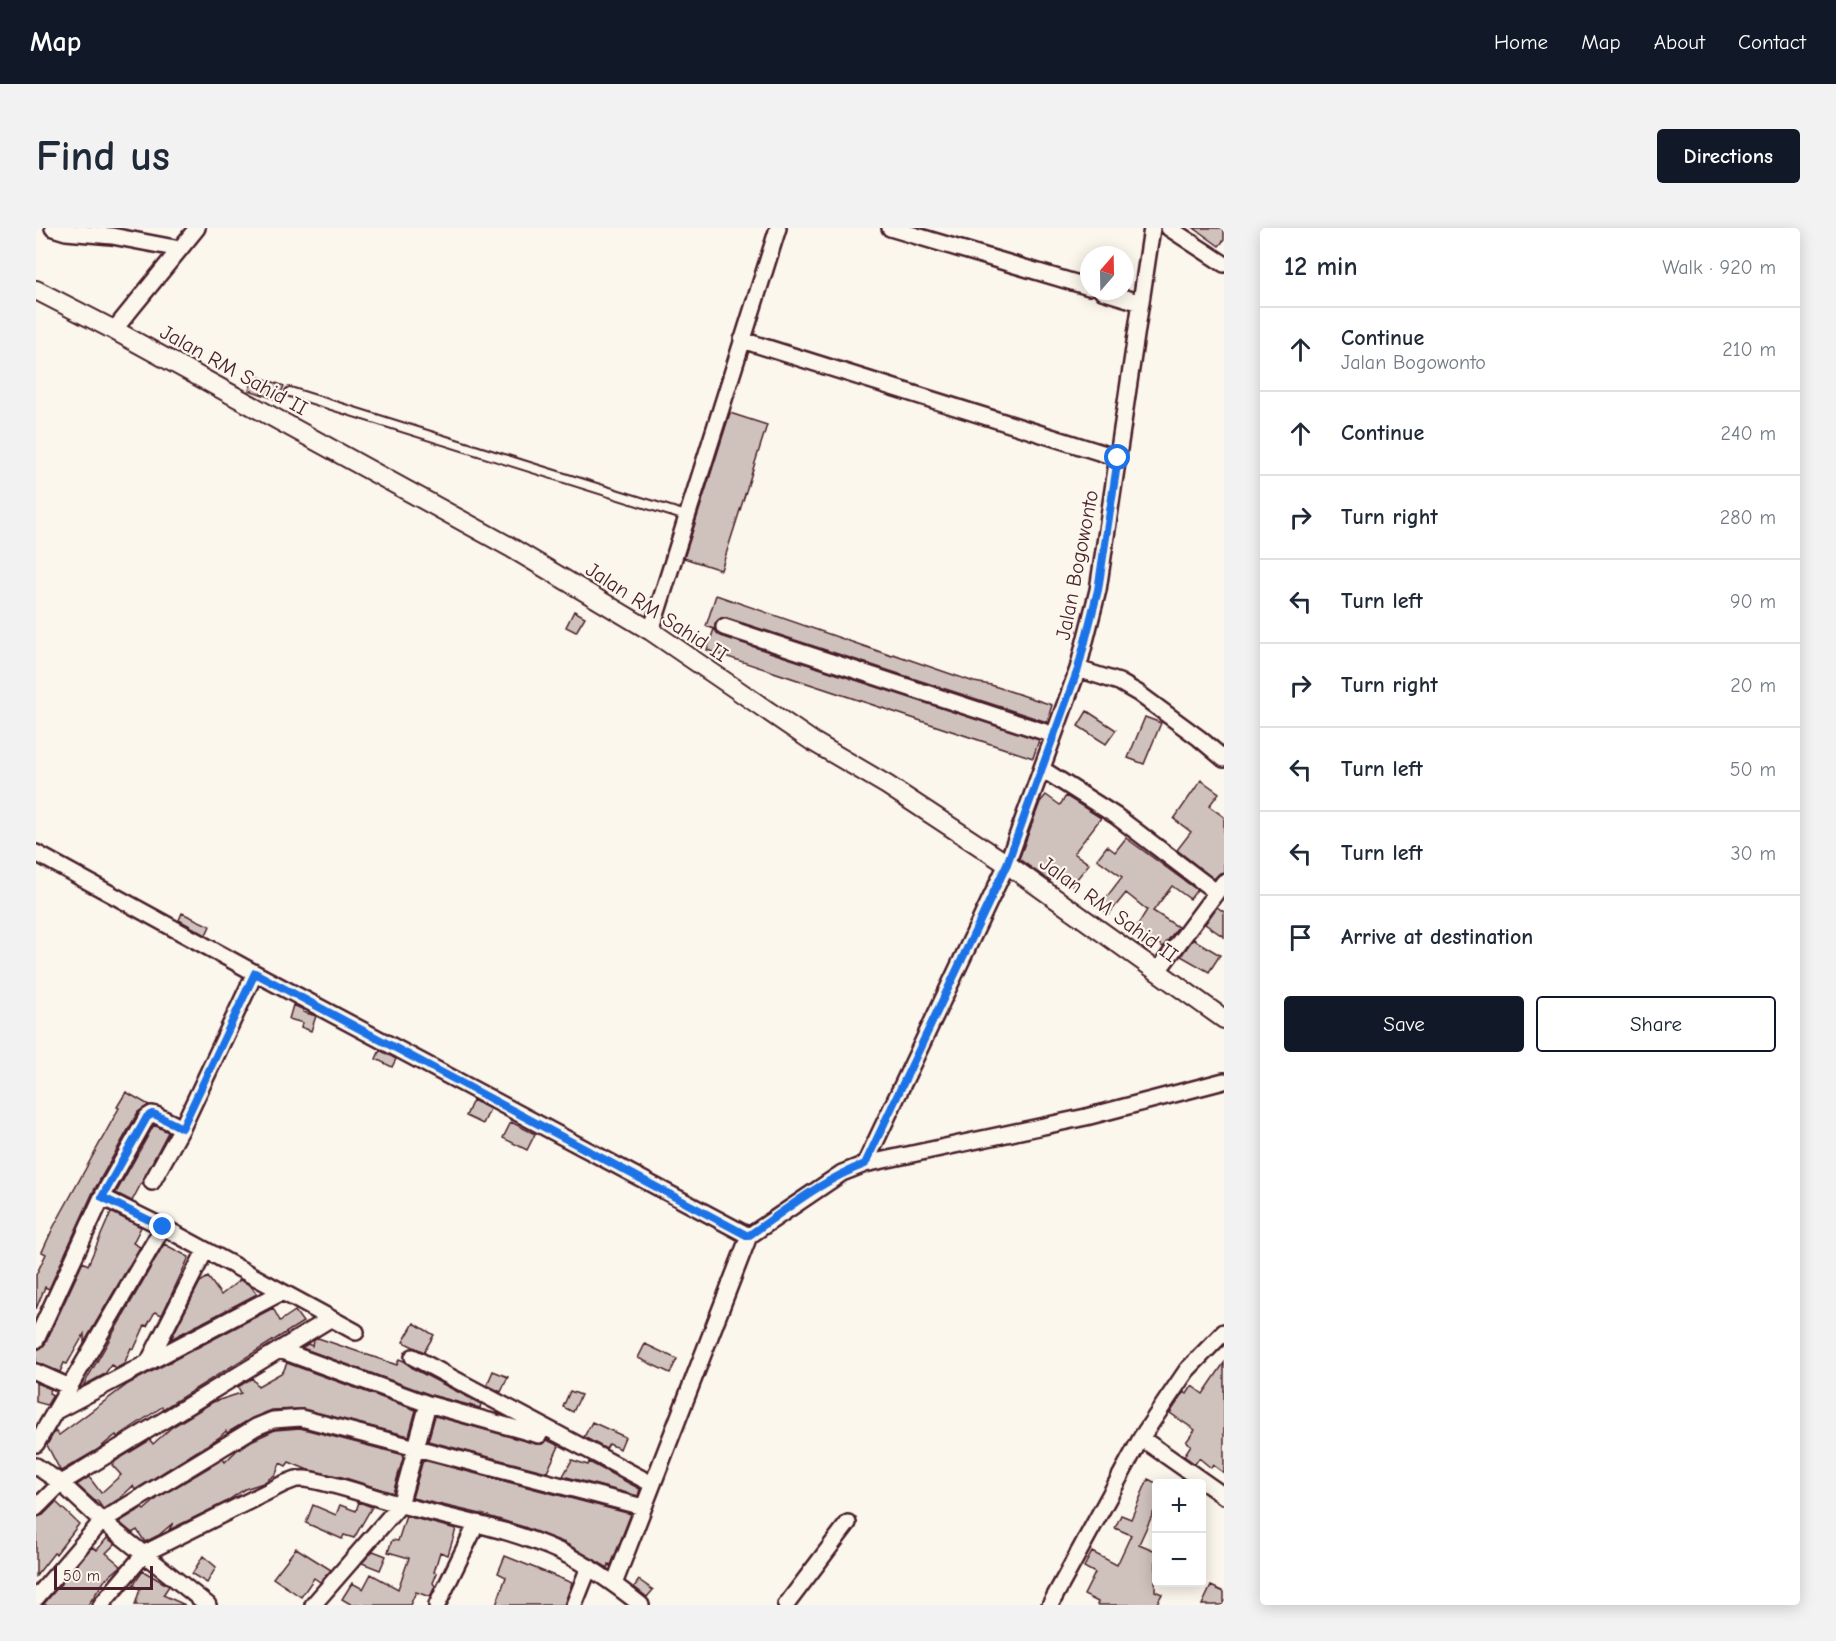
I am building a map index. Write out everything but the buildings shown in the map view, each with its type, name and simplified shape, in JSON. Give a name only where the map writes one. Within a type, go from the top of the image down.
[{"type":"street","points":[[53,228],[66,232],[123,238],[180,249]]},
{"type":"street","points":[[114,330],[197,228]]},
{"type":"street","points":[[651,631],[778,228]]},
{"type":"street","points":[[890,228],[1080,284]]},
{"type":"street","name":"Jalan Bogowonto","points":[[865,1164],[1007,864],[1078,669],[1098,590],[1152,228]]},
{"type":"street","points":[[1169,228],[1224,264]]},
{"type":"street","name":"Jalan RM Sahid II","points":[[36,290],[114,330],[510,547],[651,631],[812,741],[887,785],[1007,864],[1224,1019]]},
{"type":"street","points":[[1131,300],[1141,303]]},
{"type":"street","points":[[742,340],[1118,458]]},
{"type":"street","points":[[724,627],[1054,735]]},
{"type":"street","points":[[1078,669],[1119,682],[1138,693],[1224,759]]},
{"type":"street","points":[[1042,769],[1220,887],[1157,972]]},
{"type":"street","points":[[36,853],[255,973],[748,1236]]},
{"type":"street","points":[[152,1182],[182,1128],[255,973]]},
{"type":"street","points":[[614,1584],[748,1236],[823,1184],[865,1164],[1086,1117],[1224,1081]]},
{"type":"street","points":[[36,1340],[102,1197],[147,1117],[152,1114],[156,1115],[182,1128]]},
{"type":"street","points":[[102,1197],[163,1227],[356,1332]]},
{"type":"street","points":[[36,1444],[163,1227]]},
{"type":"street","points":[[149,1361],[205,1251]]},
{"type":"street","points":[[56,1411],[282,1292]]},
{"type":"street","points":[[36,1509],[61,1483],[330,1319]]},
{"type":"street","points":[[1050,1605],[1141,1438],[1187,1370],[1224,1332]]},
{"type":"street","points":[[280,1350],[428,1404],[539,1435]]},
{"type":"street","points":[[413,1357],[652,1484]]},
{"type":"street","points":[[36,1372],[70,1387]]},
{"type":"street","points":[[313,1605],[400,1505],[428,1404]]},
{"type":"street","points":[[36,1598],[102,1521],[256,1427],[273,1420],[301,1418],[327,1427],[415,1447],[643,1507]]},
{"type":"street","points":[[1141,1438],[1224,1496]]},
{"type":"street","points":[[36,1466],[61,1483],[102,1521],[208,1605]]},
{"type":"street","points":[[100,1605],[145,1553],[296,1479],[315,1480],[400,1505],[477,1523],[560,1552],[589,1567],[641,1605]]},
{"type":"street","points":[[437,1605],[477,1523]]},
{"type":"street","points":[[786,1605],[848,1523]]},
{"type":"street","points":[[574,1605],[589,1567]]},
{"type":"lane","points":[[290,392],[686,516]]},
{"type":"route","points":[[163,1227],[102,1197],[147,1117],[152,1114],[156,1115],[182,1128],[255,973],[748,1236],[823,1184],[865,1164],[1007,864],[1078,669],[1098,590],[1118,458]]}]
